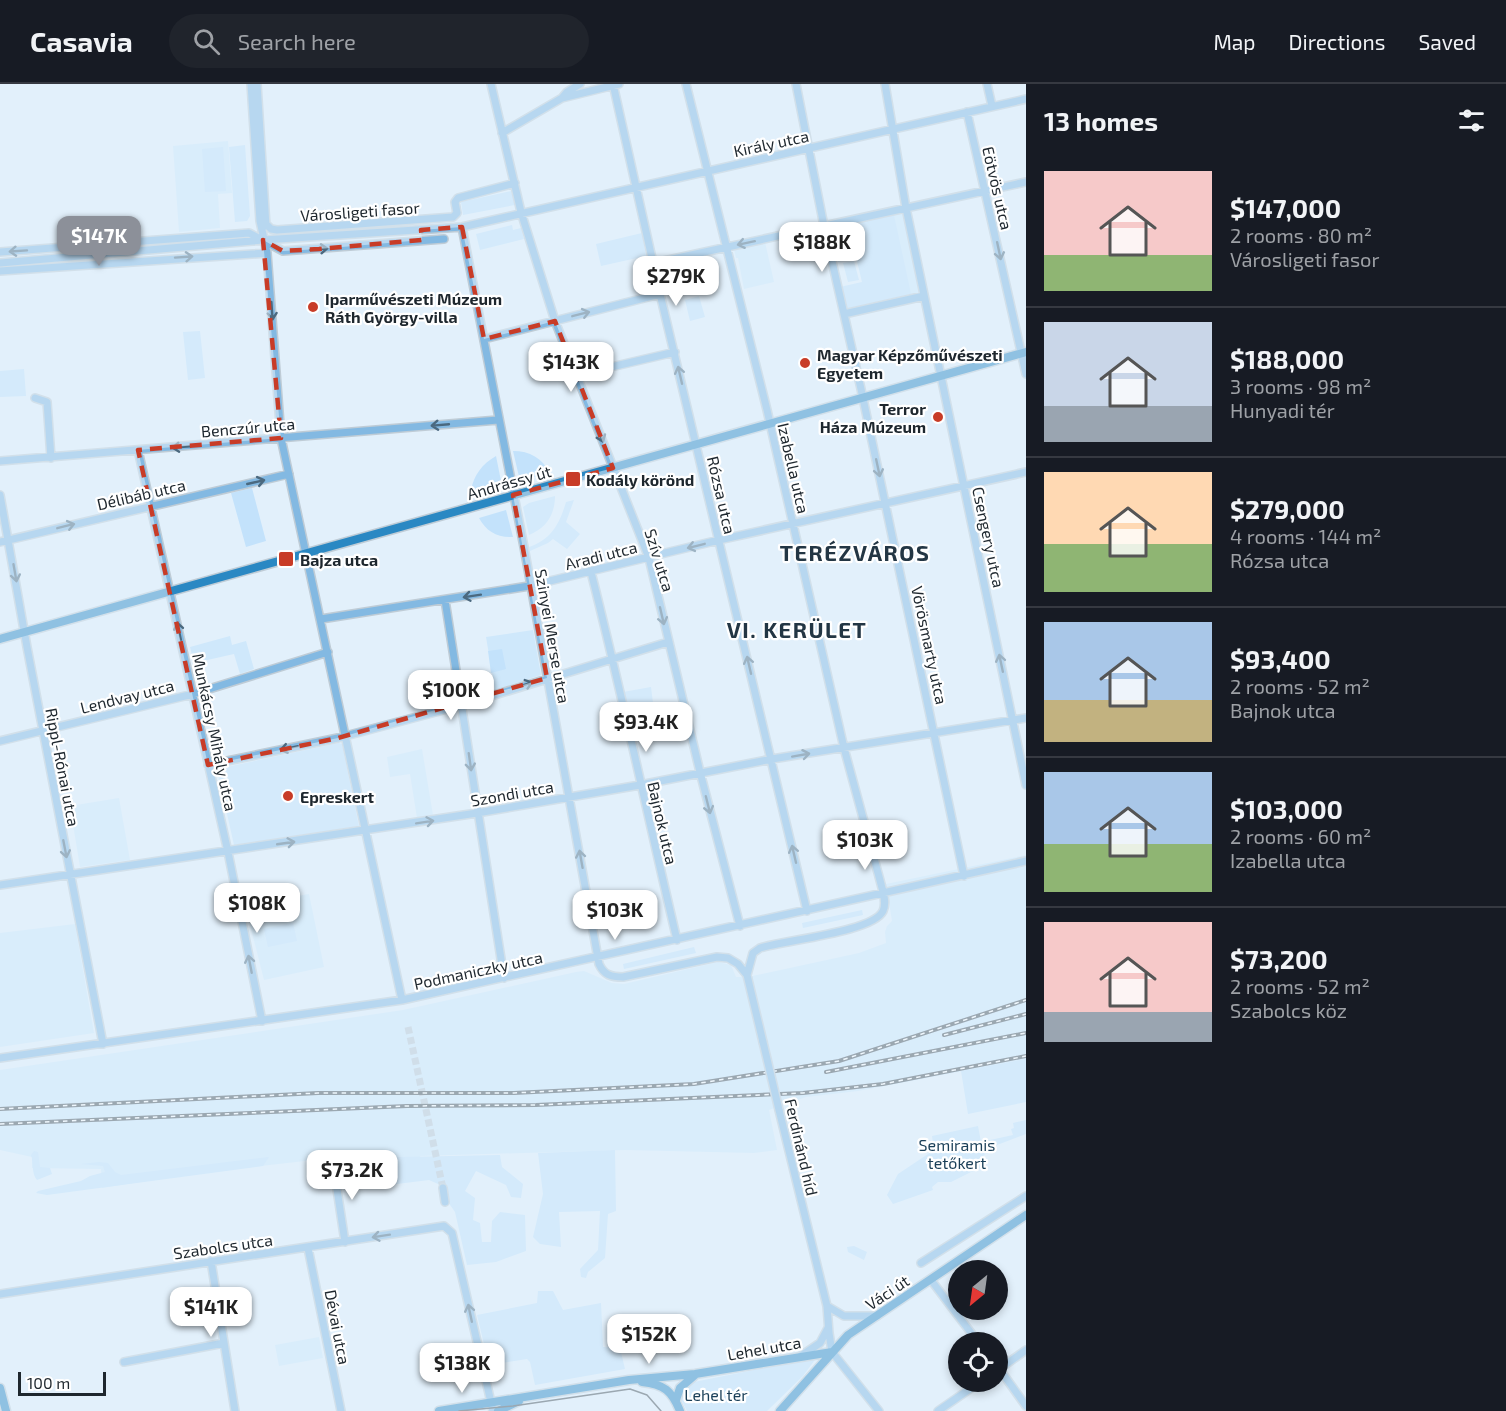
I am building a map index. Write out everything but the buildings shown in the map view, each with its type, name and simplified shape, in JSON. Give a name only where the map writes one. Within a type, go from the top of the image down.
[{"type":"main road","name":"Andrássy út","points":[[0,639],[1024,353]]},
{"type":"main road","name":"Váci út","points":[[780,1411],[848,1335],[1026,1215]]},
{"type":"main road","name":"Lehel utca","points":[[439,1411],[492,1407],[522,1399],[629,1380],[695,1374],[832,1352]]},
{"type":"main road","points":[[676,1400],[680,1388],[695,1374]]},
{"type":"main road","points":[[629,1380],[655,1384],[672,1393],[680,1411]]},
{"type":"main road","points":[[0,1388],[6,1411]]},
{"type":"main road","name":"Lehel utca","points":[[498,1411],[522,1399]]},
{"type":"street","points":[[251,84],[262,237],[267,253],[281,438],[402,1000]]},
{"type":"street","points":[[257,84],[267,224],[262,237]]},
{"type":"street","name":"Szív utca","points":[[491,84],[521,212],[555,321],[649,558],[700,772],[740,926]]},
{"type":"street","points":[[562,98],[580,84]]},
{"type":"street","points":[[502,133],[562,98],[615,84]]},
{"type":"street","name":"Rózsa utca","points":[[615,84],[660,294],[807,911]]},
{"type":"street","name":"Izabella utca","points":[[686,84],[794,524],[844,747],[884,894]]},
{"type":"street","points":[[796,84],[824,226]]},
{"type":"street","points":[[885,84],[906,208]]},
{"type":"street","points":[[987,84],[992,106]]},
{"type":"street","name":"Király utca","points":[[521,212],[1026,99]]},
{"type":"street","name":"Eötvös utca","points":[[968,112],[1024,353],[1025,371]]},
{"type":"street","points":[[654,263],[1026,182]]},
{"type":"street","name":"Városligeti fasor","points":[[267,224],[271,229],[277,230],[453,217],[457,213],[455,202],[458,198],[515,183]]},
{"type":"street","name":"Csengery utca","points":[[906,208],[1026,785]]},
{"type":"street","name":"Városligeti fasor","points":[[0,262],[262,237],[462,227],[521,212]]},
{"type":"street","name":"Vörösmarty utca","points":[[824,226],[886,503],[964,876]]},
{"type":"street","name":"Szinyei Merse utca","points":[[462,227],[570,797],[598,958]]},
{"type":"street","name":"Városligeti fasor","points":[[421,230],[422,240]]},
{"type":"street","name":"Városligeti fasor","points":[[0,252],[249,233],[262,237],[283,251],[444,239]]},
{"type":"street","points":[[0,271],[267,253]]},
{"type":"street","points":[[483,339],[660,294]]},
{"type":"street","points":[[844,314],[924,296]]},
{"type":"street","points":[[577,375],[675,352]]},
{"type":"street","points":[[35,398],[47,402],[51,458]]},
{"type":"street","name":"Benczúr utca","points":[[0,461],[498,420]]},
{"type":"street","name":"Munkácsy Mihály utca","points":[[138,450],[228,852],[262,1021]]},
{"type":"street","name":"Aradi utca","points":[[321,620],[529,586],[719,540],[1026,472]]},
{"type":"street","name":"Délibáb utca","points":[[0,542],[289,474]]},
{"type":"street","name":"Rippl-Rónai utca","points":[[0,495],[103,1044]]},
{"type":"street","name":"Bajnok utca","points":[[591,572],[613,658],[677,940]]},
{"type":"street","points":[[445,600],[504,978]]},
{"type":"street","points":[[208,765],[346,735],[462,705],[668,642]]},
{"type":"street","name":"Lendvay utca","points":[[0,741],[193,694],[328,652]]},
{"type":"street","name":"Szondi utca","points":[[0,885],[367,831],[640,785],[772,759],[1026,718]]},
{"type":"street","name":"Podmaniczky utca","points":[[0,1058],[402,1000],[1026,861]]},
{"type":"street","points":[[747,976],[753,953],[760,948],[862,926],[881,915],[884,909],[884,894]]},
{"type":"street","points":[[598,958],[602,971],[613,977],[623,977],[717,957],[733,961],[747,976]]},
{"type":"street","name":"Ferdinánd híd","points":[[747,976],[827,1306],[832,1352]]},
{"type":"street","points":[[333,1163],[345,1242]]},
{"type":"street","points":[[443,1188],[445,1202]]},
{"type":"street","name":"Váci út","points":[[921,1263],[1026,1196]]},
{"type":"street","name":"Szabolcs utca","points":[[0,1294],[211,1260],[308,1248],[442,1227],[449,1229],[452,1233],[492,1407]]},
{"type":"street","name":"Dévai utca","points":[[308,1248],[341,1411]]},
{"type":"street","points":[[211,1260],[235,1411]]},
{"type":"street","points":[[931,1280],[970,1332]]},
{"type":"street","points":[[827,1306],[844,1316],[877,1316]]},
{"type":"street","points":[[799,1358],[820,1343],[828,1327]]},
{"type":"street","points":[[124,1362],[224,1343]]},
{"type":"street","points":[[1008,1362],[1026,1350]]},
{"type":"street","points":[[832,1352],[879,1411]]},
{"type":"street","points":[[1008,1382],[1026,1406]]},
{"type":"street","points":[[938,1411],[966,1392]]},
{"type":"highlighted area","points":[[462,227],[484,339],[555,321],[613,468],[513,495],[547,678],[338,738],[208,765],[138,450],[281,438],[263,240],[283,251],[319,249],[422,240],[421,230]]},
{"type":"shaded area","points":[[228,141],[232,193],[218,194],[220,228],[179,232],[173,146]]},
{"type":"shaded area","points":[[906,208],[924,296],[910,299],[893,211]]},
{"type":"shaded area","points":[[765,242],[774,282],[744,289],[734,249]]},
{"type":"shaded area","points":[[533,630],[541,675],[495,690],[486,637]]},
{"type":"shaded area","points":[[230,636],[232,645],[246,641],[254,669],[240,674],[234,654],[194,663],[190,647]]},
{"type":"shaded area","points":[[422,749],[433,815],[417,818],[410,774],[390,777],[387,757]]},
{"type":"shaded area","points":[[119,798],[130,860],[80,867],[70,806]]},
{"type":"shaded area","points":[[1026,855],[1026,1059],[858,1091],[806,1097],[769,1110],[777,1150],[754,1153],[625,1150],[420,1156],[422,1175],[358,1155],[191,1174],[102,1188],[101,1169],[32,1168],[32,1157],[0,1150],[0,1070],[403,1010],[584,971],[612,983],[624,984],[718,962],[731,965],[736,977],[748,977],[859,953],[886,943],[885,932],[892,921],[886,884]]},
{"type":"shaded area","points":[[309,894],[324,967],[264,980],[245,905]]},
{"type":"shaded area","points":[[75,924],[94,1033],[0,1047],[0,933]]},
{"type":"shaded area","points":[[319,1337],[323,1358],[279,1366],[275,1345]]},
{"type":"green space","points":[[245,145],[250,216],[247,221],[235,222],[229,147]]},
{"type":"green space","points":[[223,147],[226,191],[205,192],[202,149]]},
{"type":"green space","points":[[511,191],[515,205],[463,215],[461,202]]},
{"type":"green space","points":[[894,215],[911,294],[845,309],[840,287],[862,282],[856,257],[838,262],[831,229]]},
{"type":"green space","points":[[512,225],[513,230],[521,228],[524,239],[480,250],[476,234]]},
{"type":"green space","points":[[642,233],[646,256],[601,266],[596,244]]},
{"type":"green space","points":[[854,261],[859,280],[848,282],[843,263]]},
{"type":"green space","points":[[699,296],[705,317],[690,321],[685,300]]},
{"type":"green space","points":[[200,331],[205,378],[188,380],[183,332]]},
{"type":"green space","points":[[24,369],[26,396],[0,397],[0,371]]},
{"type":"green space","points":[[513,451],[535,456],[550,473],[520,481]]},
{"type":"green space","points":[[496,456],[502,486],[474,493],[471,490],[474,479],[483,466]]},
{"type":"green space","points":[[252,488],[266,541],[246,547],[231,493]]},
{"type":"green space","points":[[555,496],[551,515],[545,525],[529,535],[523,507],[529,503]]},
{"type":"green space","points":[[574,500],[566,522],[580,534],[567,549],[553,539],[530,551],[529,547],[543,540],[554,530],[566,502]]},
{"type":"green space","points":[[506,510],[513,537],[493,533],[479,518]]},
{"type":"green space","points":[[502,649],[506,669],[491,673],[488,651]]},
{"type":"green space","points":[[651,687],[653,703],[627,708],[623,692]]},
{"type":"green space","name":"Epreskert","points":[[342,744],[359,826],[234,845],[217,769]]},
{"type":"green space","points":[[862,910],[863,915],[803,928],[802,923]]},
{"type":"green space","points":[[293,923],[297,941],[268,947],[264,929]]},
{"type":"green space","points":[[694,947],[696,953],[624,969],[623,964]]},
{"type":"green space","points":[[1026,1059],[1026,1102],[968,1114],[961,1071]]},
{"type":"green space","name":"Semiramis tetőkert","points":[[1026,1120],[1026,1134],[997,1145],[979,1159],[983,1166],[951,1182],[938,1182],[932,1187],[933,1190],[893,1204],[887,1195],[898,1174],[934,1150],[932,1136],[978,1126],[981,1142],[1013,1135],[1011,1129],[1014,1128],[1013,1123]]},
{"type":"green space","points":[[615,1150],[616,1211],[608,1214],[605,1258],[588,1272],[586,1278],[581,1277],[580,1269],[598,1250],[600,1211],[559,1212],[561,1247],[540,1244],[533,1237],[543,1194],[538,1153]]},
{"type":"green space","points":[[34,1151],[38,1152],[40,1167],[50,1168],[52,1174],[37,1180],[31,1155]]},
{"type":"green space","points":[[500,1155],[502,1167],[523,1184],[521,1198],[511,1197],[506,1185],[476,1171],[465,1191],[475,1198],[473,1220],[480,1223],[482,1242],[491,1242],[492,1221],[500,1212],[525,1215],[526,1251],[496,1262],[467,1265],[455,1212],[448,1202],[445,1187],[429,1180],[357,1189],[351,1158]]},
{"type":"green space","points":[[269,1157],[263,1166],[47,1195],[36,1193],[105,1172],[103,1166],[81,1164],[108,1163],[115,1172],[121,1175]]},
{"type":"green space","points":[[854,1246],[867,1252],[864,1260],[848,1252],[847,1247]]},
{"type":"green space","points":[[538,1291],[553,1291],[563,1310],[601,1303],[603,1347],[620,1348],[625,1369],[535,1385],[530,1362],[527,1359],[489,1365],[477,1315],[537,1303]]},
{"type":"green space","name":"Lehel tér","points":[[816,1359],[803,1376],[767,1411],[687,1411],[680,1398],[681,1389],[689,1383]]},
{"type":"tunnel","points":[[408,1027],[443,1188]]},
{"type":"tram line","points":[[459,1411],[513,1406],[630,1389],[647,1395],[661,1411]]},
{"type":"railway","points":[[0,1109],[318,1093],[514,1093],[694,1084],[839,1061],[1026,1000]]},
{"type":"railway","points":[[944,1035],[1026,1014]]},
{"type":"railway","points":[[826,1072],[1026,1033]]},
{"type":"railway","points":[[0,1124],[407,1106],[536,1105],[803,1093],[883,1084],[1026,1056]]},
{"type":"place","name":"Iparművészeti Múzeum Ráth György-villa","points":[[313,307]]},
{"type":"place","name":"Magyar Képzőművészeti Egyetem","points":[[805,363]]},
{"type":"place","name":"Terror Háza Múzeum","points":[[938,417]]},
{"type":"place","name":"Kodály körönd","points":[[573,479]]},
{"type":"place","name":"Bajza utca","points":[[286,559]]},
{"type":"place","name":"Epreskert","points":[[288,796]]},
{"type":"district","name":"TERÉZVÁROS","points":[[855,552]]},
{"type":"district","name":"VI. KERÜLET","points":[[797,629]]}]
